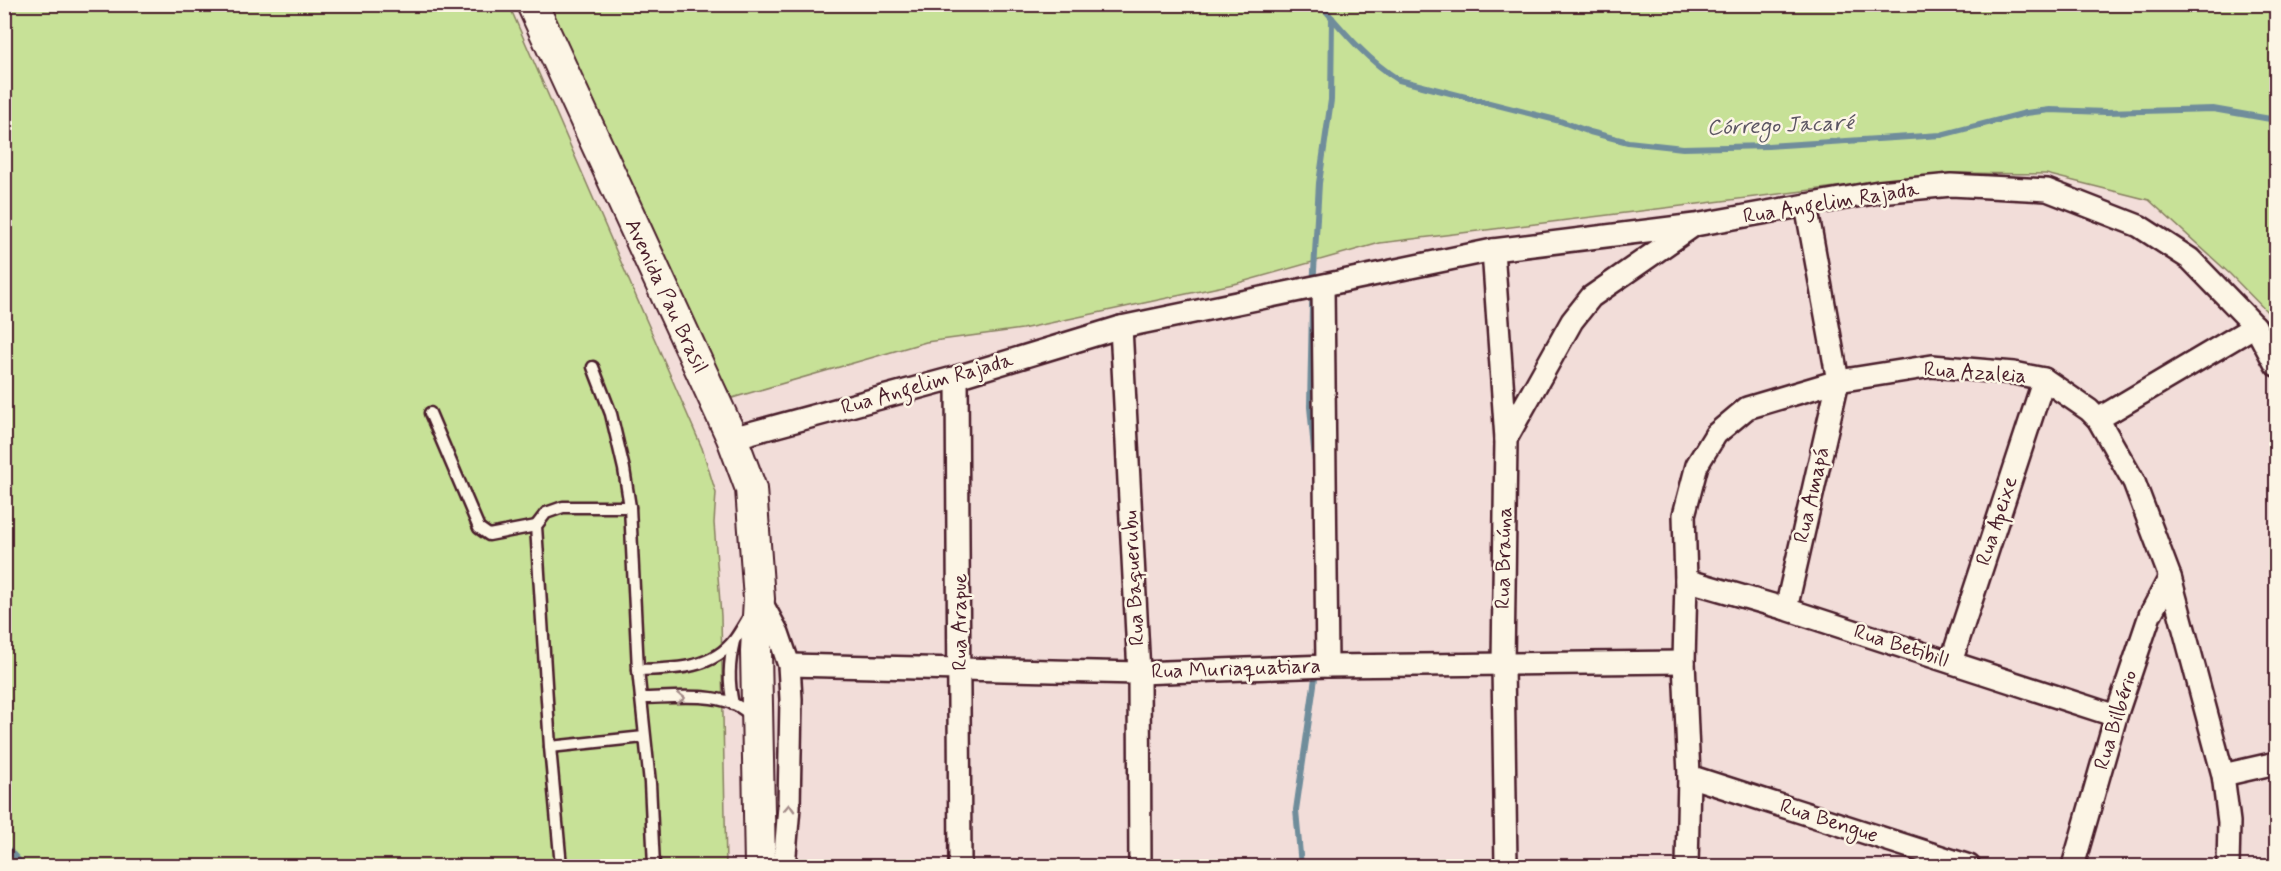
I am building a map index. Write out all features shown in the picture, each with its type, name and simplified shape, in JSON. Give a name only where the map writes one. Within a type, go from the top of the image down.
[{"type":"main road","name":"Avenida Pau Brasil","points":[[532,4],[732,438],[751,489],[759,599],[756,651],[760,867]]},
{"type":"street","name":"Rua Angelim Rajada","points":[[732,438],[957,377],[1121,327],[1493,250],[1695,225],[1879,192],[1951,185],[2048,190],[2139,226],[2190,259],[2255,326],[2277,365]]},
{"type":"street","points":[[1806,205],[1838,381]]},
{"type":"street","points":[[1506,439],[1572,321],[1591,297],[1695,225]]},
{"type":"street","name":"Rua Braúna","points":[[1493,250],[1506,439],[1503,665],[1506,867]]},
{"type":"street","points":[[1314,288],[1317,666]]},
{"type":"street","points":[[2098,419],[2255,326]]},
{"type":"street","name":"Rua Baquerubu","points":[[1121,327],[1139,673],[1140,867]]},
{"type":"street","name":"Rua Azaleia","points":[[1687,867],[1689,776],[1684,662],[1686,580],[1684,515],[1697,465],[1716,434],[1747,408],[1838,381],[1932,366],[2014,373],[2044,379],[2089,410],[2098,419],[2134,482],[2170,577],[2223,775],[2229,822],[2228,867]]},
{"type":"street","name":"Rua Arapue","points":[[957,377],[960,867]]},
{"type":"street","name":"Rua Apeixe","points":[[1951,662],[2044,379]]},
{"type":"street","name":"Rua Amapá","points":[[1786,609],[1838,381]]},
{"type":"street","name":"Rua Bilbério","points":[[2073,867],[2116,716],[2150,615],[2170,577]]},
{"type":"street","name":"Rua Betibill","points":[[1686,580],[1786,609],[2116,716]]},
{"type":"street","name":"Avenida Pau Brasil","points":[[759,599],[778,633],[789,665],[791,699],[789,807],[784,867]]},
{"type":"street","name":"Rua Muriaquatiara","points":[[789,665],[1139,673],[1317,666],[1684,662]]},
{"type":"street","points":[[2223,775],[2277,763]]},
{"type":"street","name":"Rua Bengue","points":[[1689,776],[1969,867]]},
{"type":"lane","points":[[594,368],[611,414],[630,507],[638,670],[650,783],[654,867]]},
{"type":"lane","points":[[430,413],[478,528],[489,536],[536,526],[546,513],[563,507],[630,507]]},
{"type":"lane","points":[[536,526],[550,747],[561,867]]},
{"type":"lane","points":[[733,704],[729,686],[729,665],[734,641],[759,599]]},
{"type":"lane","points":[[638,670],[681,668],[710,661],[734,641]]},
{"type":"lane","points":[[641,698],[720,698],[745,709],[758,727]]},
{"type":"lane","points":[[550,747],[644,737]]},
{"type":"green space","points":[[5,5],[509,5],[702,448],[716,493],[714,523],[721,616],[726,866],[5,866]]},
{"type":"green space","points":[[544,5],[2276,5],[2276,321],[2230,274],[2149,200],[2046,174],[1950,173],[1380,243],[1238,283],[1022,329],[926,342],[732,398],[660,264]]},
{"type":"waterway","name":"Córrego Jacaré","points":[[1320,4],[1367,55],[1399,80],[1560,121],[1628,142],[1683,148],[1768,146],[1941,135],[2026,113],[2050,110],[2106,112],[2213,109],[2276,120]]},
{"type":"waterway","points":[[1315,460],[1310,407],[1312,306],[1319,183],[1331,100],[1332,18]]},
{"type":"waterway","points":[[1301,866],[1296,810],[1316,671]]},
{"type":"waterway","points":[[4,845],[24,866]]}]
